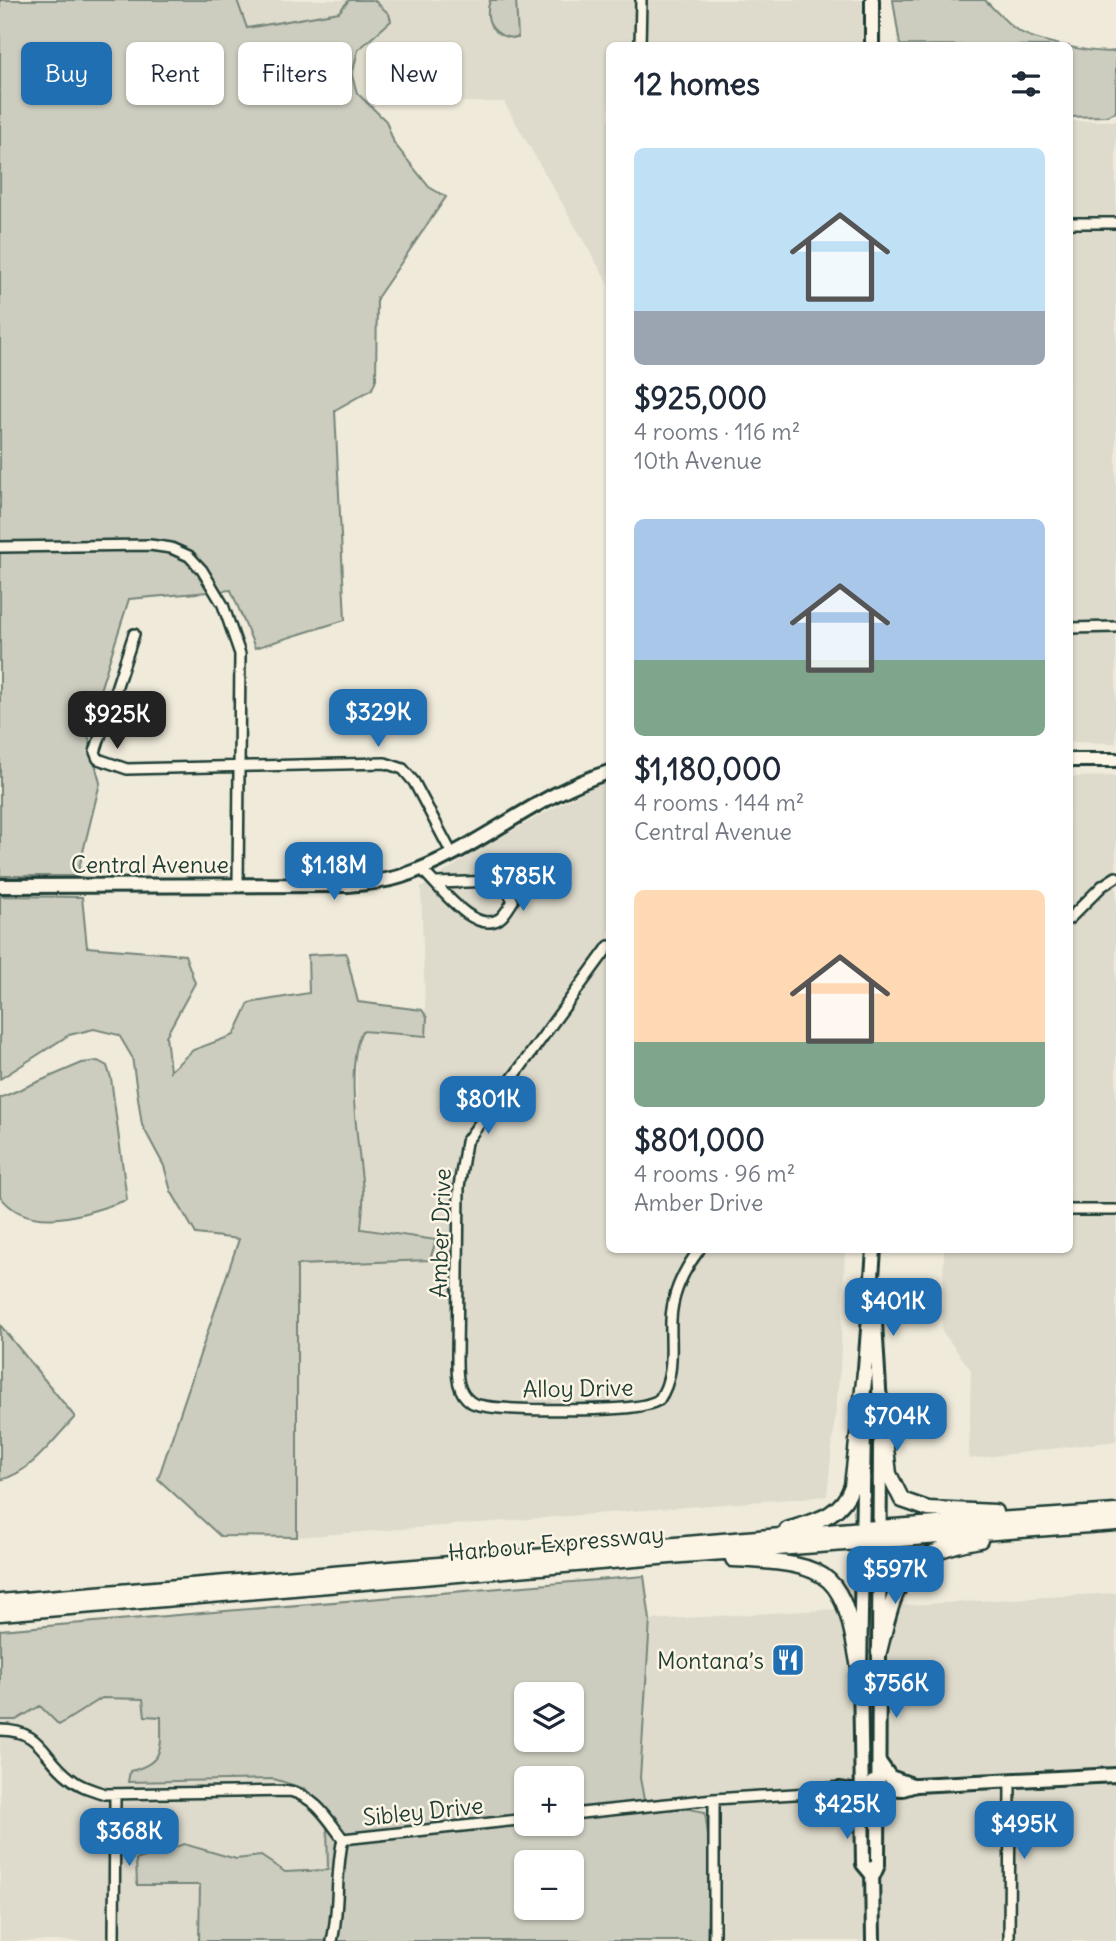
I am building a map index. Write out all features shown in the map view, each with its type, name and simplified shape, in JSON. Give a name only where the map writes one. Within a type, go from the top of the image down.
[{"type":"main road","points":[[872,0],[872,42]]},
{"type":"main road","points":[[1073,760],[1116,760]]},
{"type":"main road","name":"Central Avenue","points":[[0,886],[348,885],[386,881],[421,868],[571,785],[606,773]]},
{"type":"main road","points":[[873,1253],[880,1397],[889,1474],[899,1497],[907,1503],[928,1509],[1087,1514]]},
{"type":"main road","points":[[761,1538],[828,1517],[848,1498],[852,1486],[873,1281]]},
{"type":"main road","points":[[865,1372],[860,1674],[863,1864],[873,1876]]},
{"type":"main road","points":[[873,1876],[878,1865],[880,1397]]},
{"type":"main road","name":"Harbour Expressway","points":[[879,1534],[1116,1513]]},
{"type":"main road","name":"Harbour Expressway","points":[[0,1602],[761,1538],[1116,1523]]},
{"type":"main road","points":[[879,1652],[894,1595],[914,1565],[943,1549],[967,1542],[1062,1527]]},
{"type":"main road","name":"Harbour Expressway","points":[[0,1613],[665,1557],[863,1535]]},
{"type":"main road","points":[[665,1557],[790,1562],[821,1572],[829,1578],[845,1601],[860,1674]]},
{"type":"main road","points":[[861,1703],[867,1769],[879,1788]]},
{"type":"main road","points":[[879,1762],[890,1777],[916,1785]]},
{"type":"main road","points":[[879,1788],[902,1789],[916,1785],[1116,1775]]},
{"type":"main road","points":[[810,1793],[839,1790],[863,1793]]},
{"type":"main road","points":[[810,1793],[848,1805],[863,1823]]},
{"type":"main road","points":[[863,1793],[871,1806],[873,1941]]},
{"type":"street","points":[[640,42],[641,0]]},
{"type":"street","points":[[1073,223],[1116,223]]},
{"type":"street","points":[[0,547],[150,545],[171,548],[189,556],[202,570],[223,605],[240,654],[238,885]]},
{"type":"street","points":[[1073,628],[1116,627]]},
{"type":"street","points":[[134,634],[95,752],[98,759],[127,769],[240,769],[385,763],[403,769],[414,782],[451,852]]},
{"type":"street","points":[[421,868],[469,918],[492,922],[501,918],[513,901],[504,884],[495,881],[437,883]]},
{"type":"street","points":[[1073,915],[1102,886],[1116,877]]},
{"type":"street","name":"Amber Drive","points":[[457,1357],[459,1187],[466,1142],[606,950]]},
{"type":"street","points":[[1073,1210],[1116,1210]]},
{"type":"street","name":"Alloy Drive","points":[[457,1357],[458,1382],[463,1393],[471,1403],[486,1407],[647,1405],[659,1400],[671,1375],[674,1300],[678,1282],[697,1253]]},
{"type":"street","points":[[0,1730],[32,1736],[67,1776],[83,1787],[115,1795],[290,1790],[311,1799],[343,1839]]},
{"type":"street","points":[[1009,1941],[1010,1781]]},
{"type":"street","points":[[584,1813],[714,1799],[810,1793]]},
{"type":"street","points":[[114,1941],[115,1795]]},
{"type":"street","points":[[714,1799],[714,1941]]},
{"type":"street","name":"Sibley Drive","points":[[332,1941],[339,1913],[339,1855],[343,1839],[514,1820]]},
{"type":"shaded area","points":[[0,0],[863,0],[863,42],[606,42],[606,280],[504,102],[462,102],[462,42],[366,42],[366,102],[352,99],[352,42],[238,42],[238,67],[224,63],[224,42],[149,42]]},
{"type":"shaded area","points":[[0,0],[237,0],[247,28],[339,12],[349,0],[374,0],[389,14],[391,21],[358,50],[352,76],[357,93],[366,105],[369,105],[386,121],[394,143],[429,187],[446,197],[377,298],[376,379],[372,389],[335,410],[345,620],[255,648],[231,590],[129,599],[87,731],[100,783],[77,876],[0,876]]},
{"type":"shaded area","points":[[490,0],[516,0],[518,38],[503,36],[492,28],[488,15]]},
{"type":"shaded area","points":[[893,0],[985,0],[1017,30],[1051,42],[900,42]]},
{"type":"shaded area","points":[[1073,48],[1116,51],[1116,112],[1106,116],[1073,117]]},
{"type":"shaded area","points":[[1073,121],[1116,121],[1116,743],[1073,742]]},
{"type":"shaded area","points":[[1116,776],[1116,1441],[969,1459],[971,1370],[942,1331],[944,1253],[1073,1253],[1073,777]]},
{"type":"shaded area","points":[[606,781],[606,1253],[845,1253],[840,1369],[827,1496],[297,1537],[297,1265],[430,1260],[436,1241],[361,1229],[364,1192],[357,1147],[356,1042],[362,1031],[426,1035],[421,888],[481,848]]},
{"type":"shaded area","points":[[0,896],[82,897],[87,947],[185,955],[195,983],[166,1036],[170,1071],[193,1050],[234,1035],[249,1003],[309,993],[308,955],[346,953],[358,1002],[422,1010],[427,1017],[426,1036],[362,1031],[354,1065],[354,1086],[363,1196],[361,1229],[436,1240],[430,1260],[297,1265],[297,1537],[220,1536],[158,1479],[239,1239],[196,1234],[171,1191],[164,1166],[142,1125],[132,1057],[119,1035],[94,1029],[69,1035],[0,1079]]},
{"type":"shaded area","points":[[98,1061],[107,1066],[111,1078],[127,1200],[60,1218],[27,1216],[0,1196],[0,1098],[82,1063]]},
{"type":"shaded area","points":[[0,1325],[75,1417],[32,1463],[0,1480]]},
{"type":"shaded area","points":[[644,1576],[650,1620],[640,1778],[644,1800],[705,1812],[709,1844],[707,1941],[199,1941],[200,1885],[137,1885],[136,1860],[184,1844],[236,1859],[261,1856],[285,1872],[328,1870],[327,1823],[306,1789],[274,1779],[128,1782],[130,1771],[150,1763],[159,1752],[161,1717],[145,1716],[143,1699],[102,1698],[59,1725],[40,1706],[16,1720],[0,1720],[0,1630]]},
{"type":"shaded area","points":[[1116,1593],[1116,1941],[707,1941],[709,1844],[705,1813],[644,1800],[640,1778],[650,1620]]},
{"type":"shaded area","points":[[102,1698],[144,1699],[162,1717],[160,1749],[156,1760],[145,1768],[130,1771],[129,1782],[274,1779],[306,1788],[327,1823],[329,1870],[285,1872],[261,1856],[236,1859],[184,1844],[137,1885],[200,1885],[199,1941],[0,1941],[0,1720],[16,1720],[41,1706],[59,1725]]},
{"type":"place","name":"Montana’s","points":[[788,1660]]}]
